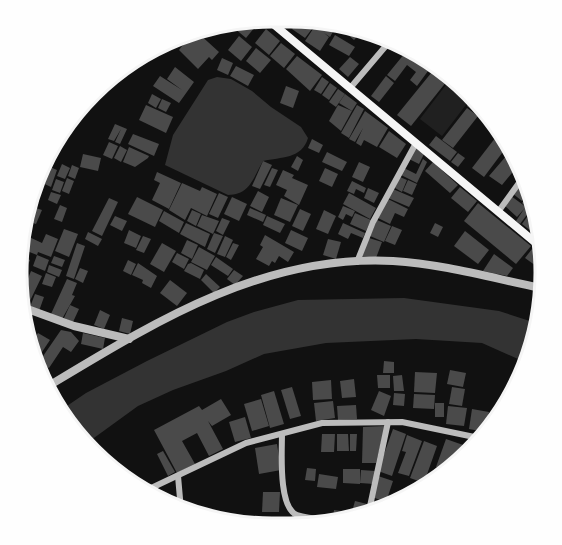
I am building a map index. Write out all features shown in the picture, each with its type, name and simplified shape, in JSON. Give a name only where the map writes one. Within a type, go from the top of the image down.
[{"type":"main road","points":[[277,27],[533,240]]},
{"type":"street","points":[[351,87],[385,47]]},
{"type":"street","points":[[357,262],[373,222],[416,143]]},
{"type":"street","points":[[498,212],[518,185]]},
{"type":"street","points":[[53,383],[190,306],[256,279],[308,266],[391,261],[461,270],[534,286]]},
{"type":"street","points":[[30,310],[74,326],[129,339]]},
{"type":"street","points":[[370,504],[388,422]]},
{"type":"street","points":[[153,487],[246,443],[322,423],[402,422],[472,436]]},
{"type":"street","points":[[282,434],[284,497],[288,507],[297,515],[310,517]]},
{"type":"street","points":[[177,476],[180,499]]},
{"type":"shaded area","points":[[217,77],[231,79],[252,91],[301,127],[308,138],[301,150],[296,153],[284,158],[263,161],[246,189],[228,195],[165,165],[173,135],[208,80]]},
{"type":"shaded area","points":[[446,84],[467,103],[442,136],[420,119]]},
{"type":"shaded area","points":[[404,298],[499,311],[530,321],[519,359],[482,343],[416,339],[326,343],[264,354],[138,406],[93,439],[66,406],[86,393],[227,322],[298,300]]},
{"type":"building","points":[[254,28],[246,38],[236,30]]},
{"type":"building","points":[[293,28],[312,28],[305,38]]},
{"type":"building","points":[[313,28],[333,31],[330,37],[324,33],[329,37],[320,51],[305,41]]},
{"type":"building","points":[[266,29],[280,41],[269,55],[255,43]]},
{"type":"building","points":[[347,34],[357,36],[354,40]]},
{"type":"building","points":[[335,35],[355,47],[349,56],[329,45]]},
{"type":"building","points":[[239,36],[252,47],[241,61],[228,50]]},
{"type":"building","points":[[203,37],[219,52],[212,60],[209,57],[198,69],[179,50],[183,44]]},
{"type":"building","points":[[281,43],[295,54],[284,68],[270,56]]},
{"type":"building","points":[[256,48],[271,60],[260,73],[246,61]]},
{"type":"building","points":[[403,55],[428,71],[417,86],[410,80],[416,72],[407,65],[395,81],[387,75]]},
{"type":"building","points":[[297,56],[322,75],[310,91],[286,69]]},
{"type":"building","points":[[350,57],[359,64],[348,77],[339,69]]},
{"type":"building","points":[[222,58],[233,63],[228,75],[217,70]]},
{"type":"building","points":[[236,66],[254,75],[248,86],[230,76]]},
{"type":"building","points":[[175,67],[194,82],[179,103],[153,86],[160,76],[182,90],[167,79]]},
{"type":"building","points":[[432,72],[445,83],[411,126],[397,115]]},
{"type":"building","points":[[386,76],[394,83],[379,102],[371,96]]},
{"type":"building","points":[[322,77],[329,82],[321,94],[314,90]]},
{"type":"building","points":[[330,83],[337,88],[329,100],[322,95]]},
{"type":"building","points":[[286,86],[299,91],[293,108],[280,103]]},
{"type":"building","points":[[338,89],[345,94],[336,107],[329,102]]},
{"type":"building","points":[[152,94],[161,99],[156,108],[148,103]]},
{"type":"building","points":[[345,94],[357,103],[352,111],[339,103]]},
{"type":"building","points":[[162,99],[171,103],[166,112],[158,108]]},
{"type":"building","points":[[146,105],[173,117],[166,133],[139,120]]},
{"type":"building","points":[[338,105],[352,111],[341,131],[329,121]]},
{"type":"building","points":[[357,105],[364,109],[349,138],[341,133]]},
{"type":"building","points":[[467,108],[478,116],[453,148],[442,140]]},
{"type":"building","points":[[365,111],[388,128],[377,147],[364,140],[361,146],[356,143],[363,128],[355,142],[349,139]]},
{"type":"building","points":[[115,124],[127,129],[120,144],[115,142],[121,129],[114,141],[108,139]]},
{"type":"building","points":[[389,131],[406,144],[397,158],[379,147]]},
{"type":"building","points":[[133,134],[159,144],[154,156],[128,144]]},
{"type":"building","points":[[436,136],[457,152],[450,161],[429,145]]},
{"type":"building","points":[[495,138],[503,152],[484,177],[472,168]]},
{"type":"building","points":[[312,139],[323,145],[319,153],[308,148]]},
{"type":"building","points":[[109,142],[118,146],[112,159],[103,155]]},
{"type":"building","points":[[120,146],[127,150],[121,162],[114,158]]},
{"type":"building","points":[[129,147],[149,156],[148,158],[135,167],[123,162]]},
{"type":"building","points":[[415,147],[425,152],[419,164],[409,159]]},
{"type":"building","points":[[327,152],[347,162],[342,171],[322,162]]},
{"type":"building","points":[[458,153],[465,158],[458,167],[451,162]]},
{"type":"building","points":[[83,154],[101,158],[98,171],[80,167]]},
{"type":"building","points":[[297,156],[303,160],[298,171],[291,167]]},
{"type":"building","points":[[506,156],[513,172],[502,185],[489,176]]},
{"type":"building","points":[[423,159],[427,162],[417,183],[401,175],[404,168],[416,174]]},
{"type":"building","points":[[263,161],[272,165],[260,189],[252,186]]},
{"type":"building","points":[[359,162],[370,167],[363,182],[352,177]]},
{"type":"building","points":[[433,162],[458,185],[450,193],[425,171]]},
{"type":"building","points":[[62,164],[70,168],[65,179],[57,176]]},
{"type":"building","points":[[72,165],[79,168],[75,179],[68,176]]},
{"type":"building","points":[[51,167],[57,170],[51,187],[44,184]]},
{"type":"building","points":[[272,168],[278,170],[270,187],[264,185]]},
{"type":"building","points":[[325,168],[338,174],[332,187],[319,181]]},
{"type":"building","points":[[283,170],[294,175],[292,178],[308,185],[299,205],[284,196],[287,190],[276,185]]},
{"type":"building","points":[[157,172],[181,183],[169,209],[152,200],[160,183],[154,180]]},
{"type":"building","points":[[400,177],[407,180],[402,192],[395,188]]},
{"type":"building","points":[[67,178],[74,181],[69,194],[62,191]]},
{"type":"building","points":[[56,179],[64,182],[60,193],[52,190]]},
{"type":"building","points":[[408,180],[417,184],[412,195],[403,191]]},
{"type":"building","points":[[352,181],[366,188],[364,193],[356,189],[354,194],[347,191]]},
{"type":"building","points":[[182,183],[200,191],[202,187],[217,194],[207,216],[191,208],[185,220],[169,210]]},
{"type":"building","points":[[518,185],[524,199],[522,201],[512,193]]},
{"type":"building","points":[[460,187],[477,201],[468,212],[451,198]]},
{"type":"building","points":[[368,188],[379,193],[374,203],[364,198]]},
{"type":"building","points":[[393,189],[414,198],[409,207],[388,198]]},
{"type":"building","points":[[258,191],[269,197],[262,212],[250,206]]},
{"type":"building","points":[[51,192],[61,195],[57,204],[48,200]]},
{"type":"building","points":[[219,193],[228,197],[218,218],[209,214]]},
{"type":"building","points":[[349,193],[376,208],[370,219],[343,204]]},
{"type":"building","points":[[511,196],[526,207],[522,203],[524,200],[527,209],[528,214],[520,224],[516,221],[524,209],[517,217],[504,205]]},
{"type":"building","points":[[137,197],[163,210],[155,227],[128,214]]},
{"type":"building","points":[[232,197],[247,204],[239,221],[224,214]]},
{"type":"building","points":[[109,198],[118,202],[102,236],[92,231]]},
{"type":"building","points":[[281,198],[298,205],[290,222],[274,215]]},
{"type":"building","points":[[388,199],[408,209],[404,217],[395,213],[390,224],[378,218]]},
{"type":"building","points":[[478,203],[531,246],[516,264],[464,221]]},
{"type":"building","points":[[60,205],[67,208],[62,222],[54,219]]},
{"type":"building","points":[[343,206],[355,211],[352,217],[346,214],[343,220],[338,217]]},
{"type":"building","points":[[35,208],[42,210],[36,224],[32,223]]},
{"type":"building","points":[[250,208],[266,215],[263,222],[247,215]]},
{"type":"building","points":[[300,209],[311,214],[303,231],[292,226]]},
{"type":"building","points":[[192,210],[201,214],[196,226],[187,221]]},
{"type":"building","points":[[324,210],[336,216],[328,234],[316,229]]},
{"type":"building","points":[[164,211],[184,222],[179,233],[159,221]]},
{"type":"building","points":[[355,213],[371,220],[366,231],[350,224]]},
{"type":"building","points":[[202,215],[219,221],[213,234],[197,226]]},
{"type":"building","points":[[115,216],[127,221],[122,231],[110,225]]},
{"type":"building","points":[[267,216],[285,224],[280,233],[263,225]]},
{"type":"building","points":[[527,217],[529,218],[531,231],[531,231],[522,224]]},
{"type":"building","points":[[222,218],[230,221],[223,235],[216,231]]},
{"type":"building","points":[[377,220],[391,226],[384,242],[370,236]]},
{"type":"building","points":[[186,223],[210,234],[205,247],[180,234]]},
{"type":"building","points":[[343,223],[365,233],[363,238],[351,233],[348,239],[338,234]]},
{"type":"building","points":[[435,223],[443,227],[438,237],[430,233]]},
{"type":"building","points":[[392,226],[402,230],[395,245],[385,241]]},
{"type":"building","points":[[64,229],[78,234],[69,257],[55,251]]},
{"type":"building","points":[[129,230],[141,236],[136,248],[124,243]]},
{"type":"building","points":[[291,230],[308,238],[302,251],[285,243]]},
{"type":"building","points":[[465,231],[489,250],[478,264],[454,246]]},
{"type":"building","points":[[88,232],[102,239],[98,246],[85,239]]},
{"type":"building","points":[[214,233],[223,236],[215,253],[207,249]]},
{"type":"building","points":[[46,234],[58,239],[51,257],[38,252],[37,255],[28,252],[30,237],[42,243]]},
{"type":"building","points":[[265,235],[294,252],[288,262],[279,256],[275,263],[272,261],[269,266],[256,259],[263,247],[260,245]]},
{"type":"building","points":[[143,236],[151,239],[144,253],[136,250]]},
{"type":"building","points":[[225,236],[233,240],[225,257],[217,254]]},
{"type":"building","points":[[369,238],[382,242],[376,258],[362,256]]},
{"type":"building","points":[[328,239],[341,242],[336,259],[323,255]]},
{"type":"building","points":[[187,240],[198,245],[192,259],[181,253]]},
{"type":"building","points":[[77,243],[85,246],[74,279],[66,276]]},
{"type":"building","points":[[162,243],[176,251],[164,272],[150,264]]},
{"type":"building","points":[[233,243],[239,245],[231,260],[226,257]]},
{"type":"building","points":[[199,247],[215,256],[207,270],[191,262]]},
{"type":"building","points":[[532,249],[535,265],[525,258]]},
{"type":"building","points":[[177,253],[189,259],[184,269],[172,262]]},
{"type":"building","points":[[494,254],[513,268],[507,276],[483,271]]},
{"type":"building","points":[[37,255],[49,260],[45,271],[33,266]]},
{"type":"building","points":[[54,256],[65,260],[62,267],[51,263]]},
{"type":"building","points":[[216,257],[233,269],[228,276],[211,265]]},
{"type":"building","points":[[128,260],[136,264],[131,275],[123,271]]},
{"type":"building","points":[[138,263],[157,276],[151,288],[142,283],[143,280],[132,275]]},
{"type":"building","points":[[191,263],[204,270],[200,279],[184,271]]},
{"type":"building","points":[[49,265],[62,270],[59,277],[47,272]]},
{"type":"building","points":[[80,268],[88,271],[83,283],[75,279]]},
{"type":"building","points":[[234,270],[243,276],[235,285],[227,279]]},
{"type":"building","points":[[31,271],[42,276],[29,303],[28,289],[27,280]]},
{"type":"building","points":[[46,273],[56,277],[52,287],[42,284]]},
{"type":"building","points":[[206,274],[220,287],[214,293],[201,280]]},
{"type":"building","points":[[67,279],[77,283],[72,295],[75,296],[62,319],[51,314]]},
{"type":"building","points":[[170,280],[187,293],[177,306],[160,293]]},
{"type":"building","points":[[35,294],[44,297],[39,311],[30,307]]},
{"type":"building","points":[[70,305],[79,309],[73,322],[64,318]]},
{"type":"building","points":[[100,310],[110,315],[104,329],[94,325]]},
{"type":"building","points":[[122,318],[133,321],[130,334],[119,331]]},
{"type":"building","points":[[61,330],[71,332],[79,341],[71,352],[63,347],[49,368],[42,357]]},
{"type":"building","points":[[38,333],[50,340],[41,354],[40,351],[35,337]]},
{"type":"building","points":[[83,333],[105,338],[103,349],[81,344]]},
{"type":"building","points":[[384,361],[394,362],[394,373],[383,373]]},
{"type":"building","points":[[450,370],[466,373],[463,387],[447,384]]},
{"type":"building","points":[[415,372],[437,373],[435,393],[414,392]]},
{"type":"building","points":[[377,375],[390,375],[390,388],[378,388]]},
{"type":"building","points":[[402,375],[404,391],[394,391],[393,376]]},
{"type":"building","points":[[354,379],[356,397],[342,398],[340,381]]},
{"type":"building","points":[[331,380],[332,399],[313,400],[312,382]]},
{"type":"building","points":[[292,387],[301,416],[290,419],[281,390]]},
{"type":"building","points":[[452,387],[465,389],[462,406],[449,404]]},
{"type":"building","points":[[274,391],[284,424],[270,428],[261,395]]},
{"type":"building","points":[[379,391],[391,396],[384,416],[371,410]]},
{"type":"building","points":[[394,393],[405,394],[404,406],[393,405]]},
{"type":"building","points":[[414,394],[435,395],[434,409],[413,408]]},
{"type":"building","points":[[221,399],[231,415],[212,426],[208,421],[223,449],[209,456],[197,433],[182,441],[195,464],[177,473],[154,430],[199,406],[202,410]]},
{"type":"building","points":[[261,399],[269,426],[252,431],[244,404]]},
{"type":"building","points":[[333,401],[335,418],[316,421],[314,403]]},
{"type":"building","points":[[435,403],[444,403],[444,417],[435,417]]},
{"type":"building","points":[[356,405],[357,419],[338,420],[337,406]]},
{"type":"building","points":[[448,406],[467,408],[464,426],[446,424]]},
{"type":"building","points":[[472,409],[489,412],[477,430],[469,429]]},
{"type":"building","points":[[245,417],[251,438],[235,442],[229,422]]},
{"type":"building","points":[[385,426],[376,463],[362,463],[363,427]]},
{"type":"building","points":[[393,429],[406,434],[392,476],[378,471]]},
{"type":"building","points":[[322,434],[335,434],[334,452],[321,452]]},
{"type":"building","points":[[337,434],[348,434],[349,451],[337,451]]},
{"type":"building","points":[[350,434],[357,434],[356,451],[350,451]]},
{"type":"building","points":[[407,435],[422,441],[409,476],[398,473],[406,452],[402,451]]},
{"type":"building","points":[[446,439],[464,445],[439,467],[436,467]]},
{"type":"building","points":[[424,441],[437,446],[426,477],[419,481],[410,478]]},
{"type":"building","points":[[277,444],[281,470],[259,474],[255,448]]},
{"type":"building","points":[[163,451],[175,472],[168,476],[157,454]]},
{"type":"building","points":[[307,468],[316,469],[315,481],[305,480]]},
{"type":"building","points":[[343,469],[360,469],[360,484],[343,483]]},
{"type":"building","points":[[361,470],[375,471],[374,484],[360,483]]},
{"type":"building","points":[[319,474],[338,477],[336,489],[317,487]]},
{"type":"building","points":[[378,476],[393,481],[388,497],[380,500],[372,497]]},
{"type":"building","points":[[263,492],[280,492],[279,512],[262,512]]},
{"type":"building","points":[[355,501],[367,504],[367,505],[352,510]]}]
